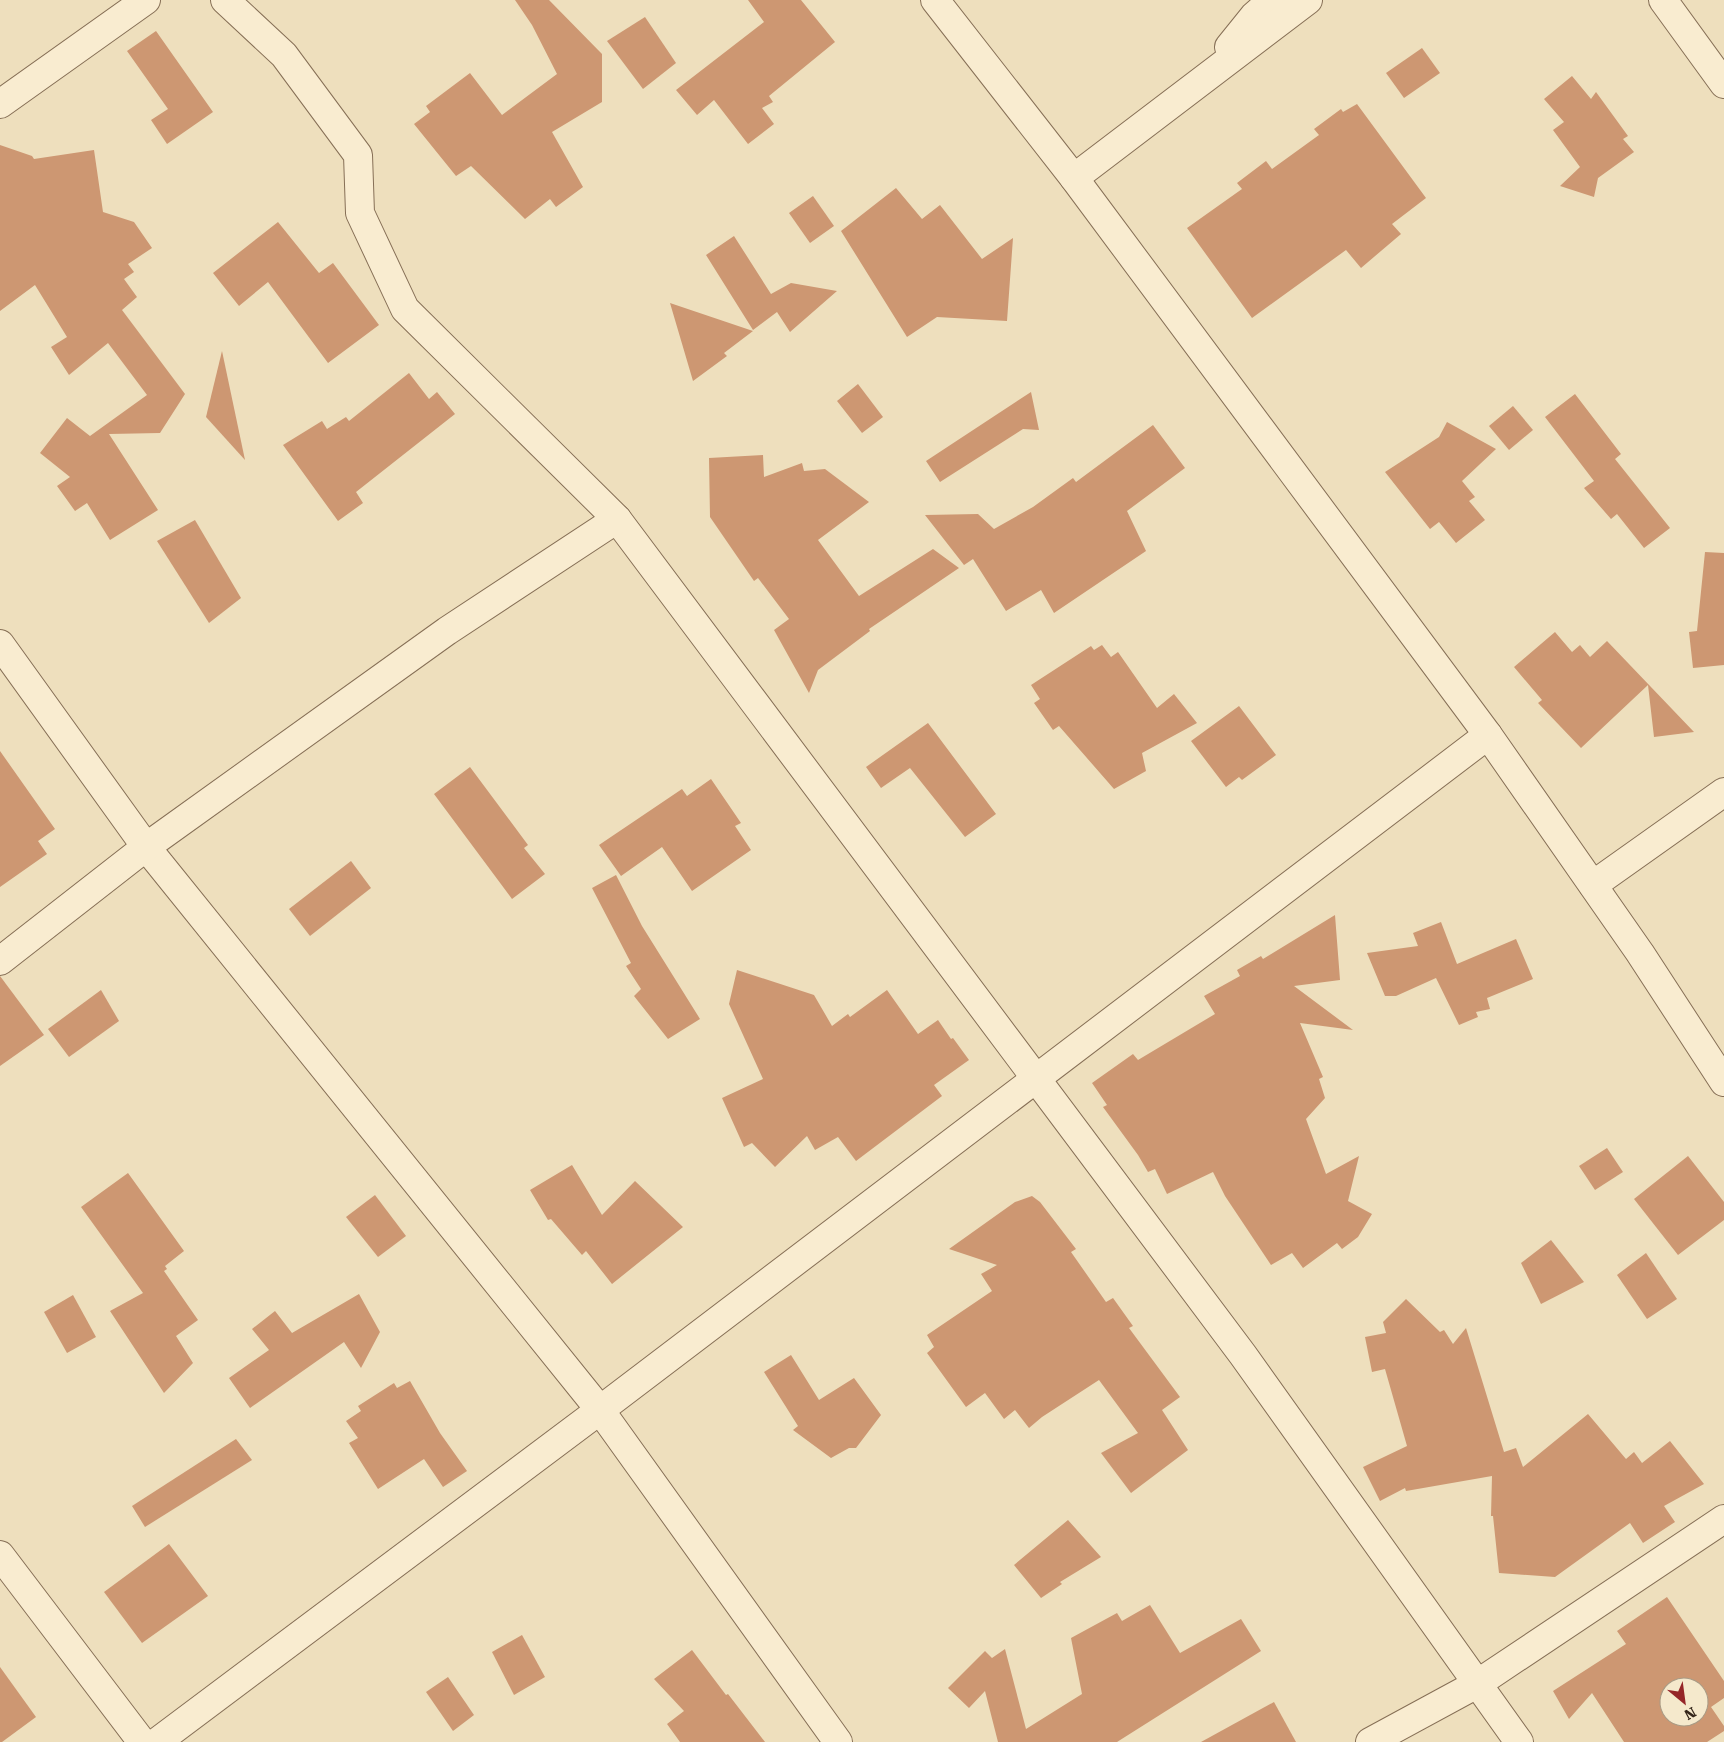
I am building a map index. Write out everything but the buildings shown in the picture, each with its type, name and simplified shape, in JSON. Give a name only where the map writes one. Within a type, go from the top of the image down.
[{"type":"street","points":[[0,104],[120,8],[146,0]]},
{"type":"street","points":[[225,0],[284,56],[358,156],[360,214],[405,309],[617,519],[1243,1355],[1520,1742]]},
{"type":"street","points":[[935,0],[1074,178],[1488,735],[1593,885],[1724,1082]]},
{"type":"street","points":[[1203,80],[1254,16],[1272,0]]},
{"type":"street","points":[[1074,178],[1308,0]]},
{"type":"street","points":[[1662,0],[1724,84]]},
{"type":"street","points":[[0,961],[146,847],[447,631],[617,519]]},
{"type":"street","points":[[0,644],[146,847],[600,1410],[838,1742]]},
{"type":"street","points":[[157,1742],[600,1410],[1488,735]]},
{"type":"street","points":[[1593,885],[1724,792]]},
{"type":"street","points":[[1370,1742],[1477,1684],[1724,1519]]},
{"type":"street","points":[[0,1555],[142,1742]]}]
